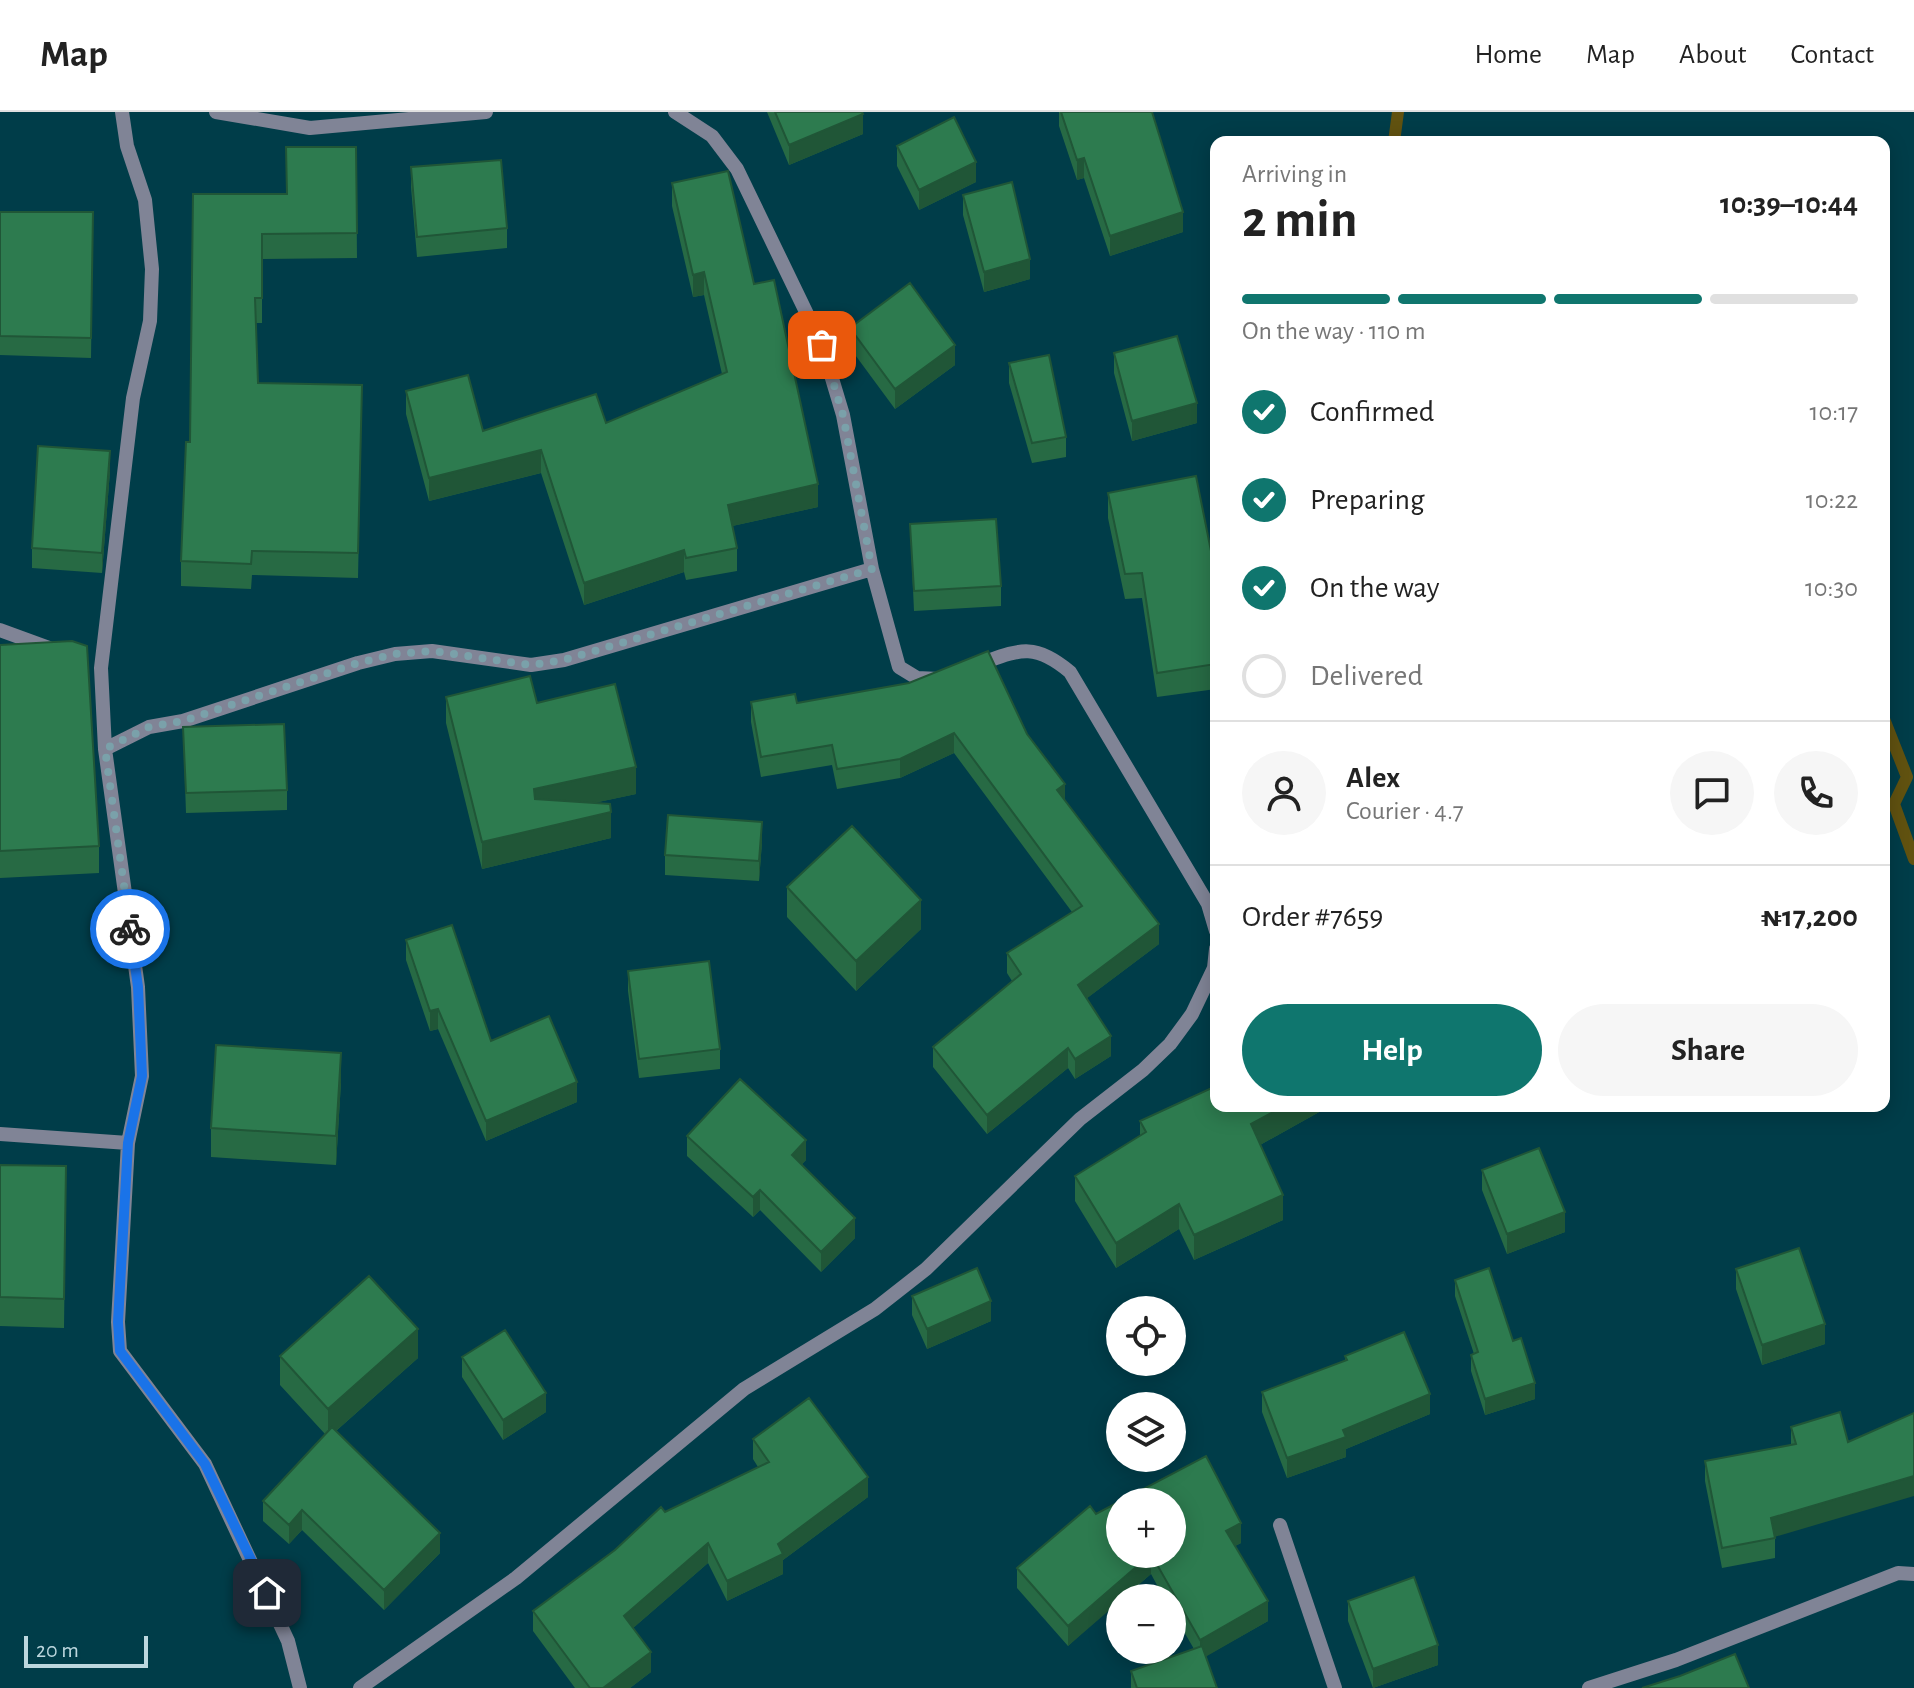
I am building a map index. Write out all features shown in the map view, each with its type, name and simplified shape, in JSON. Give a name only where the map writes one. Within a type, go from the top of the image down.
[{"type":"street","points":[[122,112],[127,146],[145,200],[152,269],[150,321],[133,398],[87,662],[105,749],[138,987],[142,1076],[128,1143],[118,1322],[120,1351],[205,1464],[288,1641],[300,1688]]},
{"type":"street","points":[[216,112],[310,128],[486,112]]},
{"type":"street","points":[[675,112],[712,136],[737,169],[822,345],[843,415],[872,569],[899,667],[917,678],[939,679],[1015,652],[1046,652],[1070,672],[1210,911]]},
{"type":"street","points":[[105,749],[149,727],[183,721],[358,663],[395,654],[432,651],[531,665],[564,660],[872,569]]},
{"type":"street","points":[[0,630],[87,662]]},
{"type":"street","points":[[360,1688],[516,1578],[744,1389],[875,1309],[926,1269],[1080,1119],[1143,1070],[1170,1044],[1192,1014],[1210,976]]},
{"type":"street","points":[[0,1134],[128,1143]]},
{"type":"street","points":[[1280,1525],[1335,1688]]},
{"type":"street","points":[[1589,1688],[1676,1660],[1898,1573],[1914,1574]]},
{"type":"building","points":[[775,112],[862,112],[863,114],[789,145]]},
{"type":"building","points":[[1061,112],[1152,112],[1183,212],[1110,236],[1084,158],[1077,160]]},
{"type":"building","points":[[954,117],[976,162],[919,190],[897,146]]},
{"type":"building","points":[[286,147],[356,147],[357,233],[262,234],[262,298],[255,298],[258,383],[362,385],[358,553],[252,551],[251,564],[181,561],[186,442],[190,442],[193,194],[287,194]]},
{"type":"building","points":[[501,160],[507,228],[417,237],[411,167]]},
{"type":"building","points":[[728,171],[754,284],[774,280],[818,484],[728,505],[737,548],[686,558],[684,550],[584,583],[541,450],[429,478],[406,391],[468,375],[483,431],[596,394],[606,423],[727,372],[704,272],[693,275],[672,183]]},
{"type":"building","points":[[1012,182],[1030,259],[984,272],[963,195]]},
{"type":"building","points":[[0,212],[93,212],[91,338],[0,336]]},
{"type":"building","points":[[910,283],[955,345],[895,389],[850,328]]},
{"type":"building","points":[[1177,336],[1197,403],[1132,421],[1114,353]]},
{"type":"building","points":[[1049,355],[1066,437],[1032,443],[1009,363]]},
{"type":"building","points":[[38,446],[110,451],[102,553],[32,548]]},
{"type":"building","points":[[1196,476],[1210,546],[1210,665],[1157,673],[1142,573],[1125,574],[1108,493]]},
{"type":"building","points":[[996,519],[1001,586],[914,591],[910,524]]},
{"type":"building","points":[[72,641],[87,646],[99,846],[0,851],[0,645]]},
{"type":"building","points":[[988,651],[1027,734],[1065,784],[1057,790],[1159,924],[1078,985],[1111,1036],[1075,1059],[1068,1048],[987,1115],[933,1047],[1021,974],[1007,953],[1082,906],[954,733],[900,759],[837,769],[832,745],[761,757],[751,702],[795,694],[797,703],[909,683]]},
{"type":"building","points":[[530,676],[537,703],[615,684],[636,767],[534,789],[535,799],[610,804],[611,812],[482,842],[446,697]]},
{"type":"building","points":[[284,724],[287,790],[186,793],[183,727]]},
{"type":"building","points":[[668,815],[762,822],[759,861],[665,855]]},
{"type":"building","points":[[852,826],[921,900],[856,961],[787,887]]},
{"type":"building","points":[[452,925],[491,1041],[549,1016],[577,1082],[486,1121],[438,1009],[430,1011],[406,940]]},
{"type":"building","points":[[709,961],[720,1049],[639,1059],[628,971]]},
{"type":"building","points":[[216,1045],[341,1053],[336,1136],[211,1128]]},
{"type":"building","points":[[740,1079],[806,1140],[792,1155],[855,1218],[821,1252],[760,1190],[753,1197],[687,1136]]},
{"type":"building","points":[[1210,1089],[1210,1112],[1273,1112],[1251,1124],[1283,1195],[1194,1235],[1179,1204],[1116,1243],[1075,1176],[1146,1132],[1140,1121]]},
{"type":"building","points":[[1539,1148],[1565,1212],[1507,1234],[1482,1170]]},
{"type":"building","points":[[0,1165],[66,1166],[64,1299],[0,1297]]},
{"type":"building","points":[[1799,1248],[1825,1324],[1762,1345],[1736,1269]]},
{"type":"building","points":[[977,1268],[991,1301],[927,1329],[912,1296]]},
{"type":"building","points":[[1489,1268],[1513,1341],[1521,1338],[1535,1383],[1485,1399],[1471,1355],[1478,1352],[1455,1280]]},
{"type":"building","points":[[369,1276],[418,1329],[328,1409],[280,1356]]},
{"type":"building","points":[[505,1330],[546,1393],[503,1420],[462,1357]]},
{"type":"building","points":[[1404,1332],[1430,1394],[1343,1430],[1346,1437],[1287,1458],[1262,1392],[1347,1360],[1345,1356]]},
{"type":"building","points":[[809,1398],[868,1477],[778,1544],[783,1554],[727,1581],[708,1543],[624,1616],[651,1652],[603,1688],[590,1688],[533,1611],[615,1550],[661,1507],[665,1512],[769,1462],[753,1439]]},
{"type":"building","points":[[1840,1412],[1848,1442],[1914,1413],[1914,1476],[1771,1518],[1775,1538],[1722,1548],[1705,1461],[1796,1444],[1791,1427]]},
{"type":"building","points":[[332,1427],[440,1533],[384,1590],[302,1510],[289,1525],[263,1501]]},
{"type":"building","points":[[1206,1456],[1241,1523],[1226,1531],[1268,1601],[1200,1640],[1186,1615],[1186,1584],[1168,1584],[1159,1568],[1186,1568],[1186,1488],[1145,1488],[1176,1472],[1186,1472],[1186,1467]]},
{"type":"building","points":[[1090,1506],[1096,1514],[1106,1509],[1106,1568],[1135,1568],[1116,1584],[1106,1584],[1106,1593],[1068,1626],[1017,1568]]},
{"type":"building","points":[[1414,1577],[1438,1645],[1373,1669],[1348,1601]]},
{"type":"building","points":[[1202,1646],[1217,1688],[1137,1688],[1131,1671],[1151,1664],[1186,1664],[1186,1652]]},
{"type":"building","points":[[1735,1654],[1749,1688],[1642,1688],[1680,1676]]},
{"type":"waterway","points":[[1395,136],[1398,112]]},
{"type":"waterway","points":[[1890,734],[1907,777],[1894,804],[1914,859]]},
{"type":"way so far","points":[[130,929],[105,749],[149,727],[183,721],[358,663],[395,654],[432,651],[531,665],[564,660],[603,651],[872,569],[843,415],[822,345]]},
{"type":"route","points":[[130,929],[138,987],[142,1076],[128,1143],[118,1322],[120,1351],[183,1430],[205,1464],[267,1593]]}]
